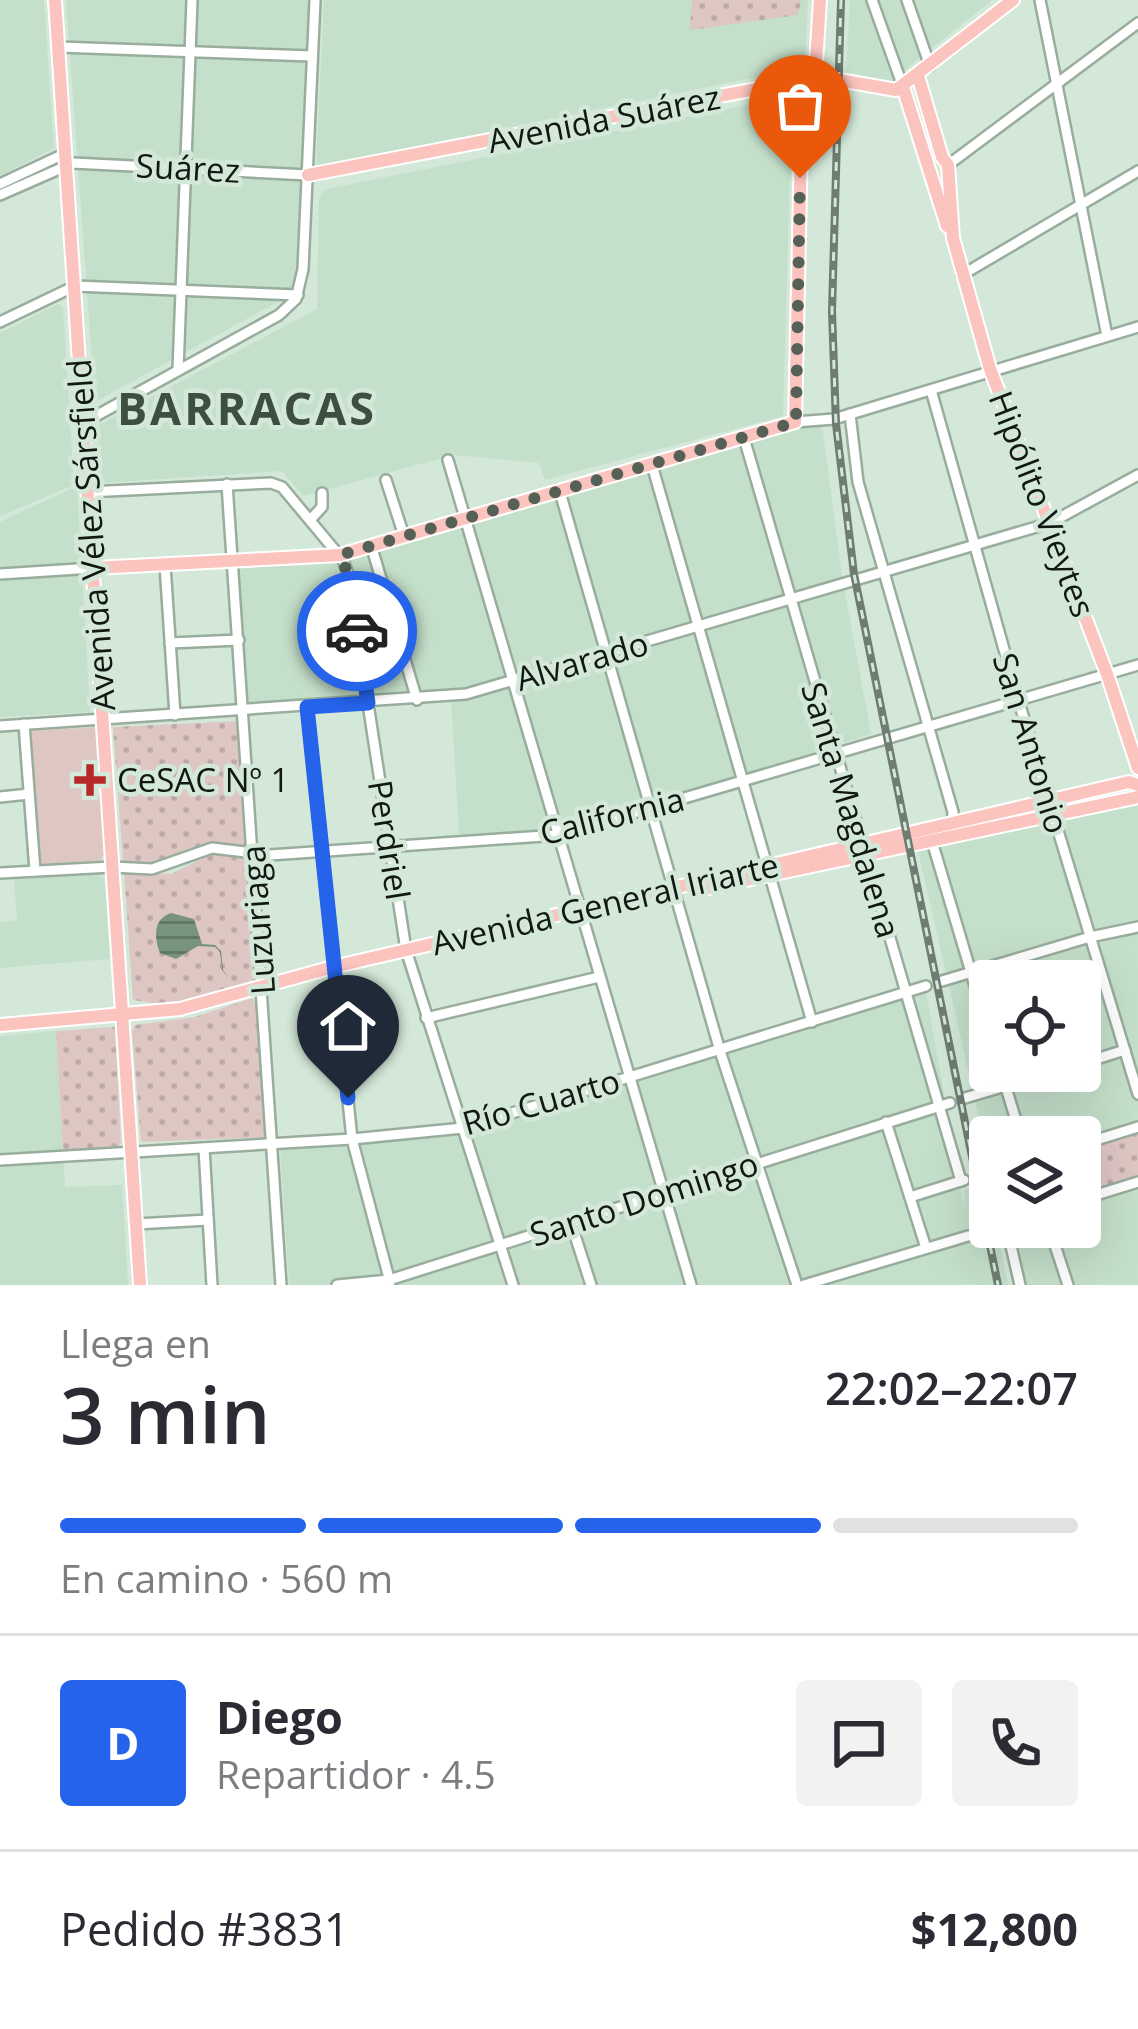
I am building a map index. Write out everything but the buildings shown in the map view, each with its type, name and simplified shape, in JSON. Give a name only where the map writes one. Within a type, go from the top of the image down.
[{"type":"main road","name":"Avenida Vélez Sársfield","points":[[55,0],[140,1285]]},
{"type":"main road","points":[[93,568],[340,555],[796,422],[801,113],[816,64],[820,0]]},
{"type":"main road","points":[[903,88],[1013,0]]},
{"type":"main road","name":"Hipólito Vieytes","points":[[918,76],[948,165],[953,238]]},
{"type":"main road","name":"Avenida Suárez","points":[[308,176],[810,79],[844,80],[891,91],[903,88]]},
{"type":"main road","name":"Hipólito Vieytes","points":[[903,88],[990,370],[1107,674],[1138,768]]},
{"type":"main road","name":"Avenida General Iriarte","points":[[934,835],[954,821],[1129,782],[1138,784]]},
{"type":"main road","name":"Avenida General Iriarte","points":[[123,1020],[768,870],[1138,797]]},
{"type":"main road","name":"Avenida General Iriarte","points":[[0,1028],[200,1011],[263,987]]},
{"type":"main road","points":[[121,994],[140,1006],[189,1007]]},
{"type":"street","points":[[178,370],[192,0]]},
{"type":"street","points":[[83,423],[279,315],[298,295],[315,0]]},
{"type":"street","points":[[872,0],[903,88]]},
{"type":"street","points":[[908,0],[930,66]]},
{"type":"street","points":[[1040,0],[1107,336]]},
{"type":"street","points":[[948,165],[1138,22]]},
{"type":"street","points":[[58,47],[312,56]]},
{"type":"street","points":[[0,184],[67,159]]},
{"type":"street","points":[[0,195],[67,159]]},
{"type":"street","name":"Suárez","points":[[67,159],[308,176]]},
{"type":"street","points":[[962,275],[1138,171]]},
{"type":"street","points":[[0,322],[75,286],[298,295]]},
{"type":"street","points":[[796,422],[850,414],[1138,327]]},
{"type":"street","name":"San Antonio","points":[[931,389],[1018,699],[1138,1094]]},
{"type":"street","points":[[850,414],[853,461],[954,821]]},
{"type":"street","name":"Santa Magdalena","points":[[744,438],[905,992],[946,1104],[963,1181],[910,1197]]},
{"type":"street","points":[[448,460],[691,1285]]},
{"type":"street","points":[[652,465],[812,1022]]},
{"type":"street","name":"Alvarado","points":[[0,726],[466,694],[1050,524],[1138,475]]},
{"type":"street","points":[[386,480],[404,536]]},
{"type":"street","name":"Perdriel","points":[[227,484],[272,482],[282,487],[340,555],[348,574],[407,954],[513,1285]]},
{"type":"street","points":[[88,492],[227,484]]},
{"type":"street","name":"Luzuriaga","points":[[227,484],[281,1285]]},
{"type":"street","points":[[560,492],[754,1163],[801,1285],[968,1236]]},
{"type":"street","points":[[310,520],[322,508],[322,493]]},
{"type":"street","points":[[371,545],[418,700]]},
{"type":"street","points":[[166,565],[176,715]]},
{"type":"street","points":[[0,574],[93,568]]},
{"type":"street","points":[[170,643],[239,640]]},
{"type":"street","name":"California","points":[[0,873],[160,868],[212,848],[254,854],[557,836],[1138,664]]},
{"type":"street","points":[[307,707],[352,1139],[390,1282]]},
{"type":"street","points":[[24,724],[35,871]]},
{"type":"street","points":[[0,796],[29,794]]},
{"type":"street","points":[[934,835],[969,965]]},
{"type":"street","points":[[1012,960],[1138,927]]},
{"type":"street","points":[[942,981],[969,973]]},
{"type":"street","points":[[426,1018],[599,977]]},
{"type":"street","name":"Río Cuarto","points":[[0,1160],[463,1128],[926,986]]},
{"type":"street","points":[[1101,1057],[1125,1050]]},
{"type":"street","points":[[965,1098],[987,1092]]},
{"type":"street","name":"Santo Domingo","points":[[337,1285],[390,1282],[946,1104]]},
{"type":"street","points":[[886,1122],[926,1248]]},
{"type":"street","points":[[1101,1138],[1138,1127]]},
{"type":"street","points":[[204,1148],[212,1285]]},
{"type":"street","points":[[1101,1194],[1138,1182]]},
{"type":"street","points":[[136,1224],[208,1220]]},
{"type":"street","points":[[571,1223],[591,1285]]},
{"type":"street","points":[[1011,1248],[1020,1285]]},
{"type":"street","points":[[1056,1248],[1068,1285]]},
{"type":"shaded area","points":[[0,0],[44,0],[54,148],[0,176]]},
{"type":"shaded area","points":[[66,0],[311,0],[303,288],[95,402]]},
{"type":"shaded area","points":[[324,0],[808,0],[805,67],[316,167]]},
{"type":"shaded area","points":[[692,0],[801,0],[798,15],[690,30]]},
{"type":"shaded area","points":[[850,0],[992,0],[890,82],[846,72]]},
{"type":"shaded area","points":[[786,97],[792,102],[783,416],[545,480],[539,463],[453,455],[303,496],[282,471],[100,483],[97,426],[317,309],[319,197],[326,189]]},
{"type":"shaded area","points":[[58,304],[63,307],[74,485],[0,516],[0,333]]},
{"type":"shaded area","points":[[821,418],[843,582],[871,734],[563,835],[459,834],[451,696],[243,710],[235,565],[349,553]]},
{"type":"shaded area","points":[[77,486],[90,712],[0,717],[0,522]]},
{"type":"shaded area","points":[[241,721],[250,850],[212,844],[169,864],[123,861],[113,727]]},
{"type":"shaded area","points":[[99,727],[101,766],[81,768],[83,794],[102,794],[106,852],[99,862],[38,865],[29,731]]},
{"type":"shaded area","points":[[1138,804],[1138,1285],[1017,1285],[1009,1248],[1101,1248],[1101,1116],[979,1116],[973,1092],[1101,1092],[1101,960],[969,960],[969,1074],[918,851]]},
{"type":"shaded area","points":[[213,853],[249,858],[256,983],[166,1005],[133,1000],[124,872],[171,874]]},
{"type":"shaded area","points":[[98,874],[104,878],[110,959],[0,968],[0,922],[17,920],[14,879]]},
{"type":"shaded area","points":[[171,913],[194,919],[202,944],[215,945],[221,951],[229,979],[222,970],[215,947],[198,946],[176,959],[160,953],[156,929]]},
{"type":"shaded area","points":[[926,992],[964,1208],[964,1190],[969,1189],[969,1248],[1000,1248],[1008,1285],[289,1285],[280,1148],[471,1132]]},
{"type":"shaded area","points":[[252,998],[258,1008],[268,1137],[141,1142],[135,1025],[195,1017]]},
{"type":"shaded area","points":[[115,1027],[121,1143],[118,1148],[63,1152],[56,1031]]},
{"type":"shaded area","points":[[56,1031],[65,1187],[122,1185],[128,1285],[0,1285],[0,1036]]},
{"type":"shaded area","points":[[1138,1132],[1138,1179],[1101,1190],[1101,1143]]},
{"type":"railway","points":[[841,0],[832,311],[836,424],[854,574],[998,1285]]},
{"type":"way so far","points":[[357,631],[348,574],[340,555],[796,422],[800,178]]},
{"type":"place","name":"CeSAC Nº 1","points":[[90,780]]},
{"type":"district","name":"BARRACAS","points":[[247,409]]},
{"type":"route","points":[[348,1098],[307,707],[368,703],[357,631]]}]
